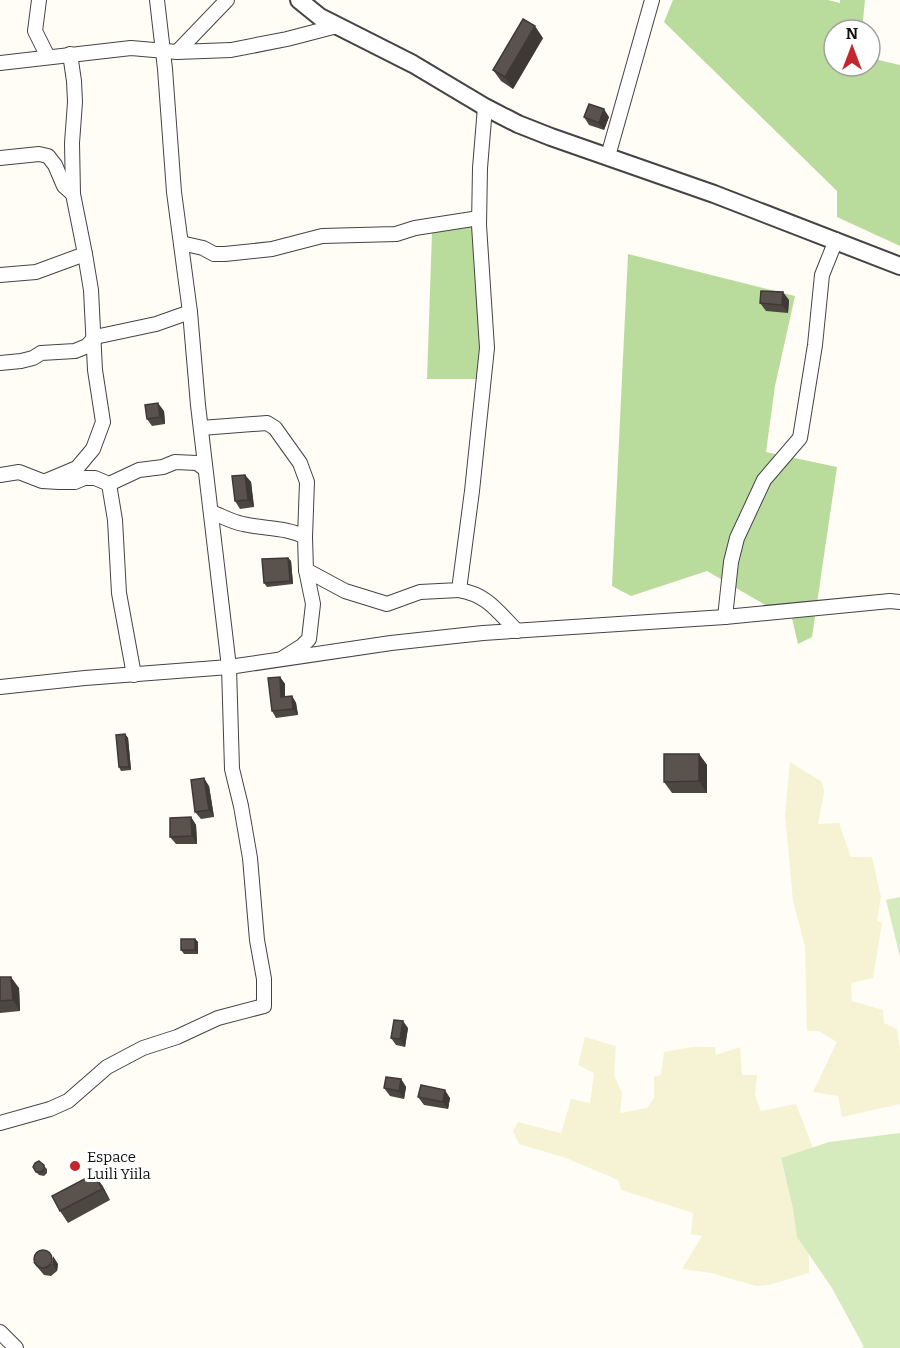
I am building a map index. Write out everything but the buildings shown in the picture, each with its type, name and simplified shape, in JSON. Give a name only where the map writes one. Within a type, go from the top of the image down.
[{"type":"street","points":[[39,0],[35,31],[48,57]]},
{"type":"street","points":[[0,1123],[50,1109],[68,1101],[107,1067],[143,1048],[177,1037],[218,1018],[264,1006],[264,980],[257,940],[250,858],[232,769],[229,667],[205,469],[190,312],[174,192],[170,52],[157,0]]},
{"type":"street","points":[[170,52],[227,0]]},
{"type":"street","points":[[608,156],[652,0]]},
{"type":"street","points":[[305,2],[336,26],[413,64],[484,107],[518,124],[836,240],[900,266]]},
{"type":"street","points":[[0,63],[131,48],[170,52],[231,50],[336,26]]},
{"type":"street","points":[[45,481],[77,468],[93,449],[103,422],[95,370],[91,290],[73,194],[72,143],[75,81],[70,54]]},
{"type":"street","points":[[459,590],[474,480],[487,348],[479,218],[484,107]]},
{"type":"street","points":[[0,159],[39,154],[48,156],[55,165],[64,186],[73,194]]},
{"type":"street","points":[[181,243],[203,248],[214,254],[225,254],[273,249],[322,236],[396,234],[415,228],[479,218]]},
{"type":"street","points":[[725,616],[731,562],[737,538],[764,480],[800,438],[815,345],[822,275],[836,240]]},
{"type":"street","points":[[0,275],[36,272],[85,254]]},
{"type":"street","points":[[0,363],[21,362],[41,354],[75,351],[87,346],[95,337],[156,324],[190,312]]},
{"type":"street","points":[[201,428],[267,423],[275,428],[300,463],[307,482],[306,570],[313,604],[309,639],[279,661]]},
{"type":"street","points":[[0,475],[19,472],[45,481],[75,482],[84,477],[95,478],[109,484],[139,470],[163,467],[175,462],[197,463],[205,469]]},
{"type":"street","points":[[109,484],[116,520],[119,593],[134,675]]},
{"type":"street","points":[[211,512],[241,524],[271,530],[290,530],[305,537]]},
{"type":"street","points":[[306,570],[345,591],[387,604],[420,592],[459,590],[476,593],[517,631]]},
{"type":"street","points":[[0,687],[229,667],[391,643],[517,631],[900,602]]},
{"type":"street","points":[[0,1332],[16,1348]]},
{"type":"shaded area","points":[[790,762],[822,782],[824,792],[818,824],[839,823],[851,857],[872,857],[881,897],[877,921],[882,923],[873,978],[851,983],[852,1001],[883,1010],[884,1023],[897,1029],[900,1050],[900,1104],[842,1117],[838,1096],[813,1092],[837,1042],[819,1031],[807,1031],[805,946],[793,901],[785,815]]},
{"type":"shaded area","points":[[585,1037],[616,1046],[614,1075],[622,1093],[620,1113],[647,1108],[654,1098],[654,1077],[661,1074],[664,1052],[692,1047],[715,1047],[716,1055],[740,1047],[742,1075],[757,1075],[755,1095],[761,1111],[796,1104],[813,1148],[781,1159],[798,1237],[809,1254],[809,1273],[769,1285],[756,1286],[711,1273],[682,1269],[702,1236],[691,1234],[693,1213],[621,1190],[618,1180],[566,1158],[519,1144],[513,1131],[518,1122],[561,1133],[571,1099],[590,1103],[594,1073],[578,1065]]},
{"type":"green space","points":[[673,0],[828,0],[840,3],[840,0],[865,0],[863,18],[822,18],[822,78],[882,78],[882,61],[900,65],[900,246],[837,217],[837,191],[664,22]]},
{"type":"green space","points":[[478,225],[483,379],[427,379],[432,233]]},
{"type":"green space","points":[[628,254],[795,296],[775,386],[766,452],[837,467],[812,637],[798,644],[790,610],[774,610],[707,571],[631,596],[612,586]]},
{"type":"green space","points":[[900,897],[900,957],[886,900]]},
{"type":"green space","points":[[900,1133],[900,1348],[861,1348],[864,1347],[832,1288],[797,1237],[781,1158],[829,1142]]},
{"type":"place","name":"Espace Luili Yiila","points":[[75,1166]]}]
